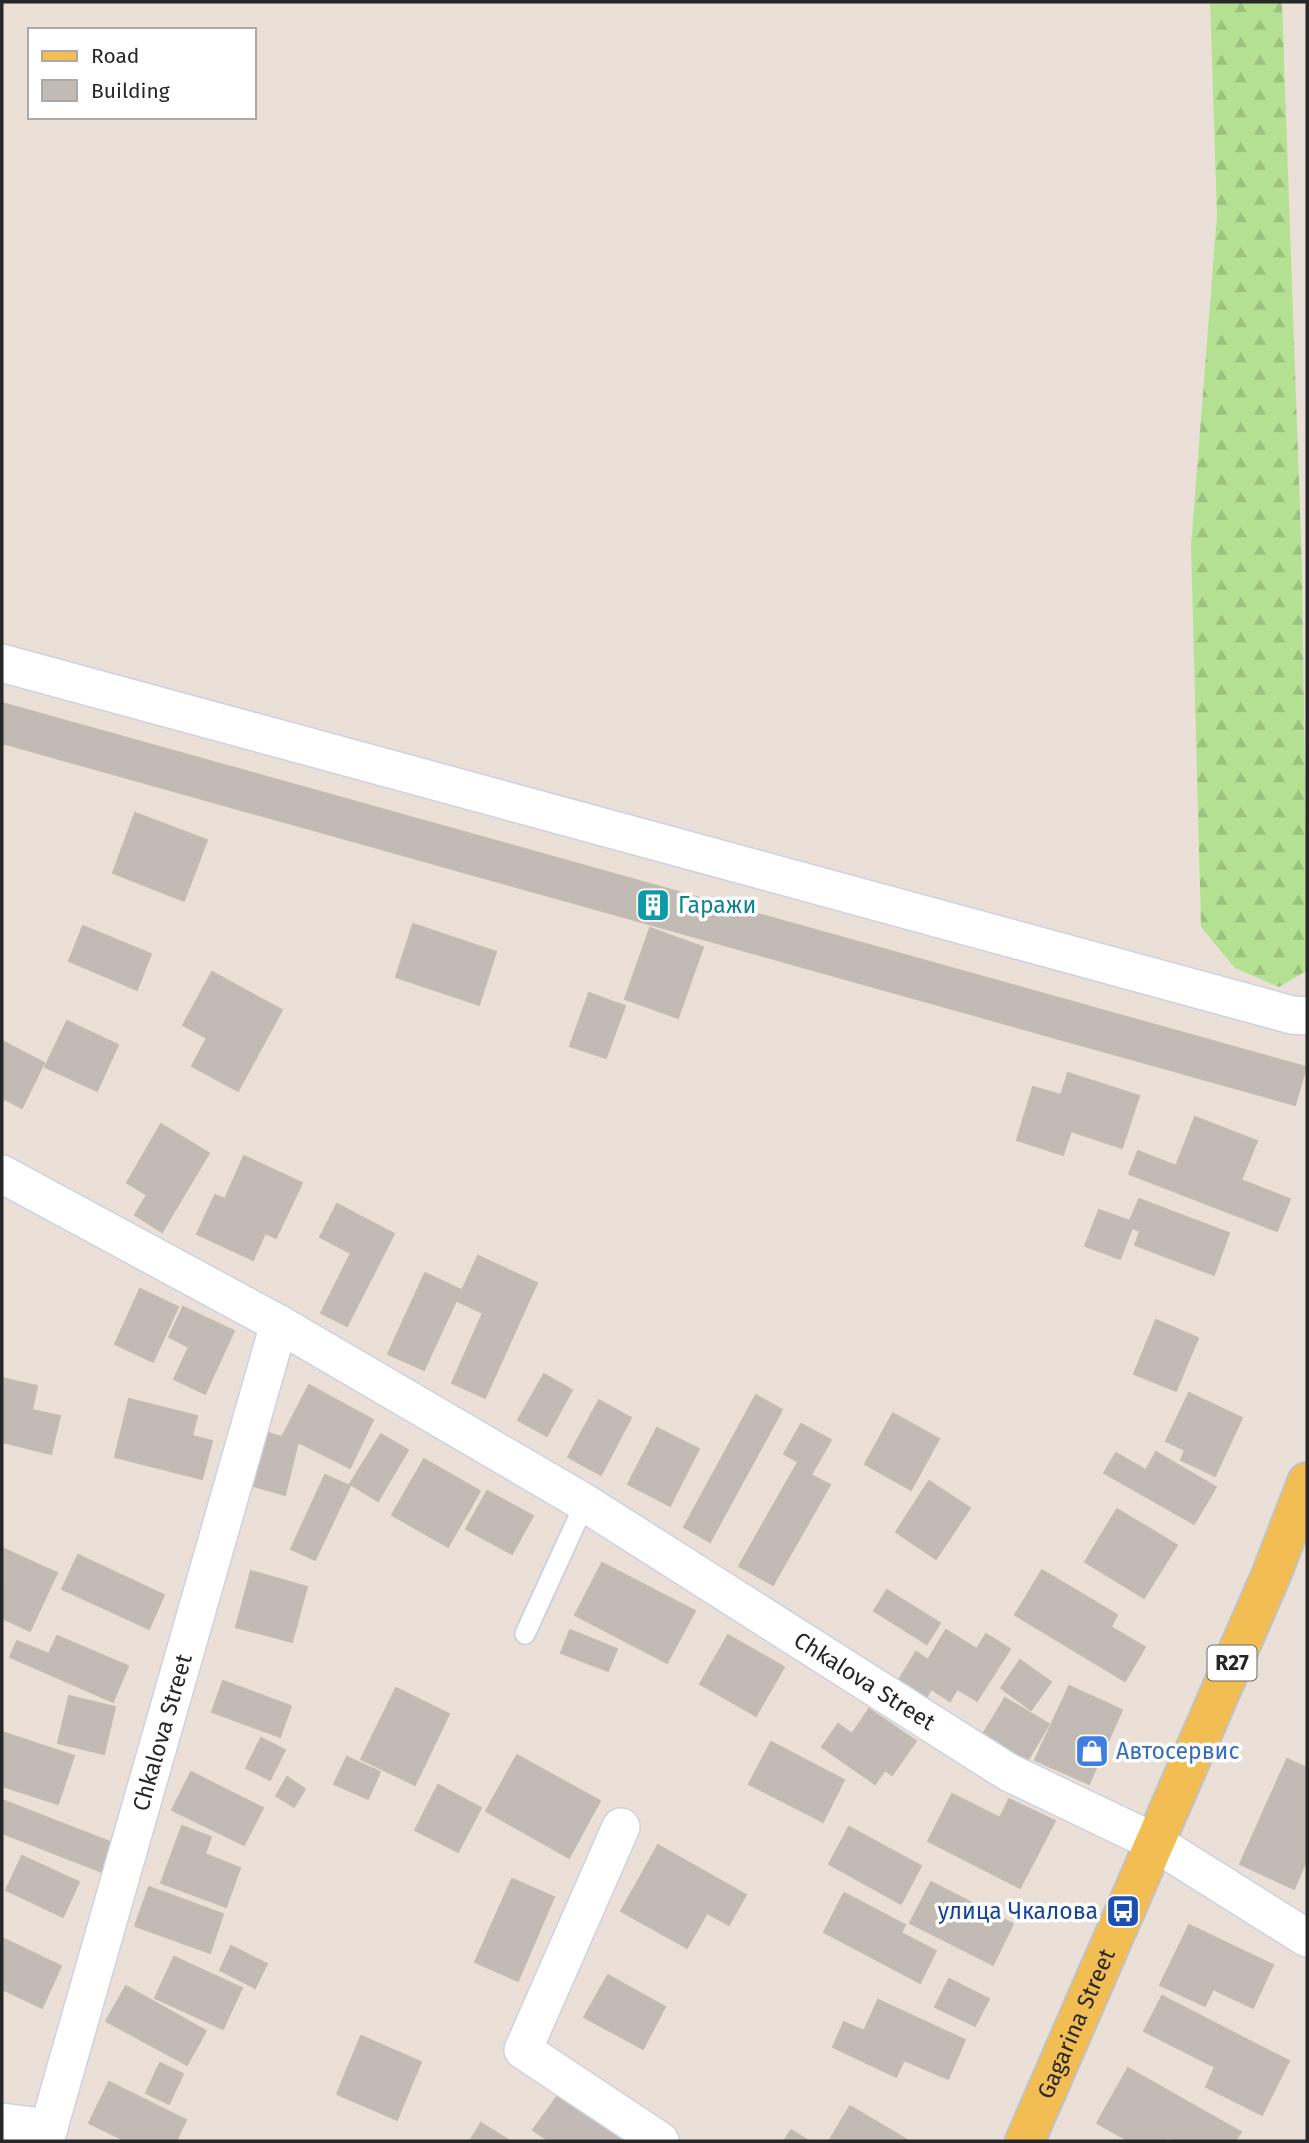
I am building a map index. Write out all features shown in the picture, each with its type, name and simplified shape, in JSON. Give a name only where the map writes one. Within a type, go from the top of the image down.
[{"type":"main road","name":"Gagarina Street","points":[[1025,2141],[1272,1573],[1307,1482]]},
{"type":"street","points":[[2,663],[1292,1015],[1307,1016]]},
{"type":"street","name":"Chkalova Street","points":[[2,1174],[279,1324],[585,1503],[1008,1772],[1154,1842],[1307,1938]]},
{"type":"street","name":"Chkalova Street","points":[[47,2135],[279,1324]]},
{"type":"street","points":[[621,1827],[523,2050],[660,2141]]},
{"type":"street","points":[[2,2122],[47,2135]]},
{"type":"lane","points":[[525,1634],[585,1503]]},
{"type":"green space","points":[[1210,2],[1282,2],[1302,568],[1307,919],[1306,971],[1279,987],[1235,968],[1201,927],[1191,546],[1217,215]]},
{"type":"building","name":"Гаражи","points":[[2,703],[1306,1067],[1295,1105],[2,743]]},
{"type":"building","points":[[135,813],[207,840],[184,901],[113,873]]},
{"type":"building","points":[[413,924],[496,952],[479,1005],[396,977]]},
{"type":"building","points":[[83,926],[151,954],[137,990],[69,961]]},
{"type":"building","points":[[650,928],[703,947],[678,1018],[625,999]]},
{"type":"building","points":[[212,972],[282,1010],[238,1091],[192,1066],[207,1038],[183,1025]]},
{"type":"building","points":[[589,993],[625,1006],[606,1058],[570,1046]]},
{"type":"building","points":[[67,1021],[118,1045],[97,1091],[45,1067]]},
{"type":"building","points":[[2,1041],[44,1063],[22,1108],[2,1098]]},
{"type":"building","points":[[1068,1073],[1139,1096],[1122,1148],[1071,1131],[1063,1155],[1017,1140],[1033,1087],[1061,1095]]},
{"type":"building","points":[[1195,1117],[1257,1141],[1241,1180],[1290,1199],[1277,1231],[1129,1174],[1138,1151],[1176,1166]]},
{"type":"building","points":[[161,1124],[209,1153],[162,1232],[135,1215],[147,1195],[127,1183]]},
{"type":"building","points":[[244,1156],[302,1183],[276,1238],[265,1233],[253,1260],[197,1234],[215,1195],[225,1199]]},
{"type":"building","points":[[1139,1199],[1229,1233],[1214,1275],[1135,1245],[1140,1231],[1132,1228],[1120,1259],[1085,1246],[1099,1210],[1130,1221]]},
{"type":"building","points":[[337,1204],[394,1234],[347,1326],[321,1313],[351,1253],[320,1237]]},
{"type":"building","points":[[478,1256],[537,1283],[485,1398],[452,1383],[483,1313],[457,1301]]},
{"type":"building","points":[[425,1273],[461,1290],[424,1370],[388,1354]]},
{"type":"building","points":[[140,1289],[178,1307],[153,1362],[115,1344]]},
{"type":"building","points":[[183,1307],[234,1331],[205,1394],[174,1379],[189,1347],[169,1337]]},
{"type":"building","points":[[1156,1320],[1198,1338],[1176,1391],[1134,1374]]},
{"type":"building","points":[[544,1374],[572,1390],[547,1436],[518,1420]]},
{"type":"building","points":[[2,1378],[37,1386],[32,1410],[60,1416],[51,1454],[2,1442]]},
{"type":"building","points":[[309,1385],[373,1420],[350,1468],[298,1442],[285,1495],[246,1484],[255,1429],[282,1437]]},
{"type":"building","points":[[1189,1393],[1242,1418],[1215,1476],[1181,1460],[1185,1450],[1166,1441]]},
{"type":"building","points":[[756,1395],[782,1410],[710,1542],[684,1527]]},
{"type":"building","points":[[129,1399],[197,1416],[192,1436],[212,1441],[202,1479],[115,1457]]},
{"type":"building","points":[[599,1400],[631,1418],[601,1475],[568,1457]]},
{"type":"building","points":[[893,1413],[939,1439],[911,1490],[865,1464]]},
{"type":"building","points":[[801,1424],[831,1440],[811,1475],[830,1485],[773,1585],[739,1566],[798,1462],[784,1454]]},
{"type":"building","points":[[657,1428],[699,1449],[670,1506],[628,1484]]},
{"type":"building","points":[[381,1434],[408,1450],[378,1501],[350,1484]]},
{"type":"building","points":[[1156,1452],[1216,1487],[1194,1524],[1104,1473],[1116,1453],[1146,1470]]},
{"type":"building","points":[[424,1459],[480,1491],[448,1547],[392,1515]]},
{"type":"building","points":[[325,1475],[350,1486],[315,1560],[291,1549]]},
{"type":"building","points":[[929,1481],[970,1508],[936,1559],[896,1532]]},
{"type":"building","points":[[487,1491],[533,1516],[512,1554],[466,1529]]},
{"type":"building","points":[[1117,1509],[1177,1545],[1144,1598],[1085,1562]]},
{"type":"building","points":[[4,1549],[57,1573],[30,1631],[2,1618]]},
{"type":"building","points":[[78,1555],[164,1595],[149,1629],[62,1589]]},
{"type":"building","points":[[602,1563],[695,1611],[667,1663],[575,1615]]},
{"type":"building","points":[[1042,1570],[1117,1615],[1111,1627],[1145,1647],[1125,1681],[1015,1615]]},
{"type":"building","points":[[251,1571],[307,1587],[292,1642],[236,1627]]},
{"type":"building","points":[[887,1590],[940,1623],[927,1644],[874,1611]]},
{"type":"building","points":[[570,1630],[617,1649],[608,1671],[561,1653]]},
{"type":"building","points":[[946,1630],[977,1649],[986,1634],[1010,1649],[977,1701],[957,1689],[950,1701],[931,1689],[925,1700],[897,1683],[916,1652],[928,1660]]},
{"type":"building","points":[[728,1635],[784,1667],[756,1716],[700,1684]]},
{"type":"building","points":[[57,1636],[128,1666],[113,1702],[10,1657],[17,1641],[49,1654]]},
{"type":"building","points":[[1020,1660],[1051,1682],[1031,1710],[1001,1688]]},
{"type":"building","points":[[223,1681],[291,1706],[280,1737],[212,1712]]},
{"type":"building","points":[[1069,1686],[1122,1710],[1089,1784],[1035,1760]]},
{"type":"building","points":[[396,1688],[449,1714],[415,1785],[361,1759]]},
{"type":"building","points":[[69,1696],[115,1707],[104,1754],[58,1743]]},
{"type":"building","points":[[1005,1698],[1049,1724],[1025,1765],[980,1739]]},
{"type":"building","points":[[869,1709],[916,1741],[892,1775],[885,1770],[875,1784],[822,1747],[838,1724],[852,1734]]},
{"type":"building","points":[[2,1732],[74,1756],[58,1804],[2,1786]]},
{"type":"building","points":[[261,1738],[285,1750],[270,1780],[246,1768]]},
{"type":"building","points":[[771,1742],[844,1780],[823,1822],[749,1784]]},
{"type":"building","points":[[517,1755],[600,1801],[569,1858],[486,1811]]},
{"type":"building","points":[[347,1757],[380,1772],[368,1799],[334,1784]]},
{"type":"building","points":[[1287,1759],[1307,1768],[1307,1859],[1294,1889],[1240,1864]]},
{"type":"building","points":[[191,1772],[263,1808],[244,1845],[172,1810]]},
{"type":"building","points":[[287,1777],[305,1789],[294,1807],[276,1796]]},
{"type":"building","points":[[438,1785],[481,1808],[458,1852],[415,1830]]},
{"type":"building","points":[[952,1794],[1000,1818],[1009,1799],[1055,1821],[1020,1888],[928,1841]]},
{"type":"building","points":[[2,1800],[113,1843],[102,1872],[2,1833]]},
{"type":"building","points":[[182,1826],[211,1837],[205,1854],[240,1868],[226,1907],[161,1883]]},
{"type":"building","points":[[849,1827],[921,1866],[901,1904],[829,1864]]},
{"type":"building","points":[[658,1845],[746,1895],[729,1925],[707,1913],[687,1948],[621,1911]]},
{"type":"building","points":[[22,1856],[79,1882],[63,1917],[6,1890]]},
{"type":"building","points":[[512,1879],[554,1897],[518,1981],[475,1962]]},
{"type":"building","points":[[931,1882],[1013,1924],[993,1965],[910,1923]]},
{"type":"building","points":[[149,1887],[223,1914],[210,1953],[135,1926]]},
{"type":"building","points":[[844,1893],[905,1925],[901,1933],[936,1951],[920,1983],[824,1932]]},
{"type":"building","points":[[1189,1925],[1273,1965],[1253,2008],[1213,1989],[1205,2006],[1160,1985]]},
{"type":"building","points":[[2,1938],[61,1966],[42,2008],[2,1989]]},
{"type":"building","points":[[231,1946],[267,1964],[255,1988],[220,1970]]},
{"type":"building","points":[[174,1957],[242,1988],[223,2029],[155,1998]]},
{"type":"building","points":[[608,1975],[665,2007],[643,2049],[584,2017]]},
{"type":"building","points":[[949,1979],[989,1999],[975,2026],[935,2007]]},
{"type":"building","points":[[126,1986],[206,2031],[187,2065],[106,2021]]},
{"type":"building","points":[[1162,1996],[1289,2061],[1262,2115],[1206,2087],[1215,2067],[1144,2031]]},
{"type":"building","points":[[878,2000],[965,2040],[948,2079],[904,2060],[896,2077],[833,2047],[844,2022],[864,2031]]},
{"type":"building","points":[[361,2036],[421,2062],[397,2120],[337,2094]]},
{"type":"building","points":[[160,2063],[183,2074],[169,2104],[146,2093]]},
{"type":"building","points":[[1128,2068],[1241,2132],[1235,2141],[1174,2141],[1167,2137],[1165,2141],[1129,2141],[1097,2123]]},
{"type":"building","points":[[109,2082],[186,2120],[176,2141],[126,2141],[89,2123]]},
{"type":"building","points":[[562,2090],[631,2141],[549,2141],[533,2130]]},
{"type":"building","points":[[850,2106],[909,2141],[829,2141]]},
{"type":"building","points":[[481,2123],[510,2141],[470,2141]]},
{"type":"building","points":[[791,2130],[809,2141],[784,2141]]},
{"type":"place","name":"Гаражи","points":[[653,905]]},
{"type":"place","name":"Автосервис","points":[[1092,1751]]},
{"type":"place","name":"улица Чкалова","points":[[1123,1911]]}]
